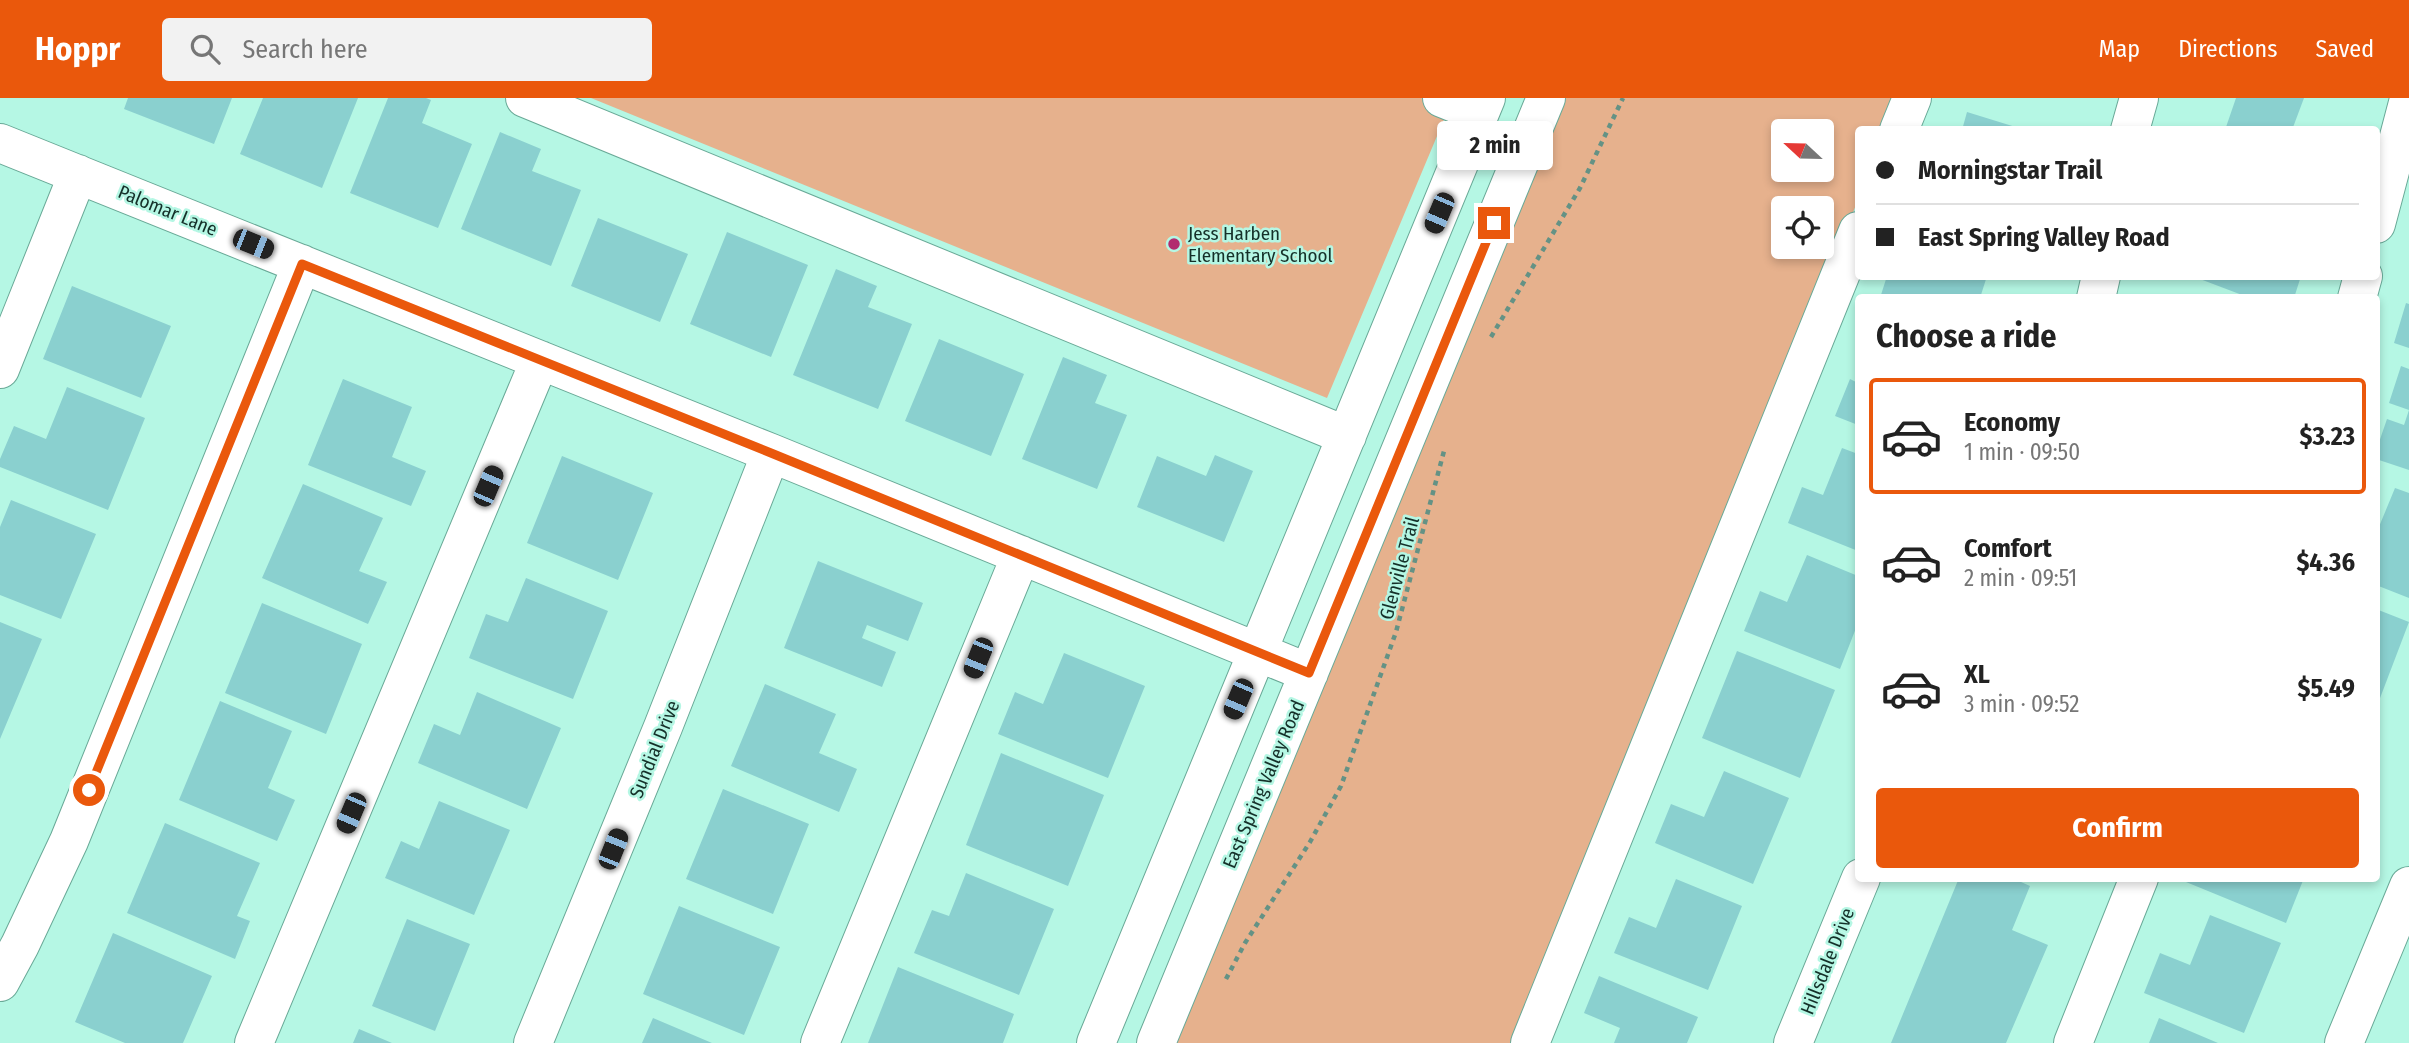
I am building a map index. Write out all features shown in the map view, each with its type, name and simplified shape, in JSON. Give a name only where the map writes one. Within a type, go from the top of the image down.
[{"type":"street","points":[[525,98],[1347,436]]},
{"type":"street","points":[[1096,1043],[1483,106],[1442,98]]},
{"type":"street","name":"East Spring Valley Road","points":[[1156,1043],[1546,98]]},
{"type":"street","points":[[1901,126],[1912,98]]},
{"type":"street","points":[[2131,126],[2139,98]]},
{"type":"street","points":[[2380,209],[2409,100]]},
{"type":"street","name":"Palomar Lane","points":[[0,143],[1309,673]]},
{"type":"street","points":[[0,369],[78,174]]},
{"type":"street","points":[[1530,1043],[1855,237]]},
{"type":"street","points":[[0,982],[69,841],[302,264]]},
{"type":"street","points":[[254,1043],[540,360]]},
{"type":"street","name":"Sundial Drive","points":[[533,1043],[663,727],[771,453]]},
{"type":"street","points":[[820,1043],[1021,555]]},
{"type":"street","name":"Hillsdale Drive","points":[[1793,1043],[1859,882]]},
{"type":"street","points":[[2073,1043],[2137,882]]},
{"type":"street","points":[[2344,1043],[2409,886]]},
{"type":"path","points":[[1490,337],[1580,188],[1623,98]]},
{"type":"path","name":"Glenville Trail","points":[[1220,990],[1245,943],[1310,842],[1341,786],[1396,632],[1446,443]]},
{"type":"shaded area","name":"Jess Harben Elementary School","points":[[591,98],[1453,98],[1327,398]]},
{"type":"shaded area","points":[[1566,98],[1900,98],[1888,126],[1855,126],[1855,207],[1834,259],[1834,196],[1771,196],[1771,259],[1834,259],[1514,1043],[1176,1043]]},
{"type":"building","points":[[128,98],[232,98],[214,144],[124,109]]},
{"type":"building","points":[[263,98],[358,98],[322,188],[240,154]]},
{"type":"building","points":[[388,98],[431,100],[422,123],[472,144],[438,228],[350,193]]},
{"type":"building","points":[[2236,98],[2304,98],[2294,126],[2226,126]]},
{"type":"building","points":[[1967,112],[2012,126],[1963,126]]},
{"type":"building","points":[[500,132],[541,149],[532,171],[581,190],[551,266],[461,229]]},
{"type":"building","points":[[598,218],[688,254],[660,322],[571,286]]},
{"type":"building","points":[[727,232],[808,265],[771,357],[690,324]]},
{"type":"building","points":[[836,269],[877,286],[868,307],[912,324],[878,409],[793,375]]},
{"type":"building","points":[[1886,280],[1986,280],[1981,294],[1881,294]]},
{"type":"building","points":[[2203,280],[2300,280],[2295,294],[2239,294]]},
{"type":"building","points":[[72,286],[171,326],[141,398],[43,359]]},
{"type":"building","points":[[2406,303],[2409,304],[2409,348],[2394,343]]},
{"type":"building","points":[[939,339],[1024,374],[991,456],[905,421]]},
{"type":"building","points":[[1063,357],[1107,375],[1095,403],[1127,415],[1097,489],[1022,459]]},
{"type":"building","points":[[2401,366],[2409,369],[2409,410],[2389,403]]},
{"type":"building","points":[[343,379],[412,407],[392,457],[426,471],[411,506],[308,465]]},
{"type":"building","points":[[1850,379],[1855,382],[1855,424],[1835,416]]},
{"type":"building","points":[[67,387],[145,418],[108,510],[0,467],[0,459],[14,426],[46,439]]},
{"type":"building","points":[[2409,410],[2409,470],[2380,460],[2380,439],[2387,419],[2404,425]]},
{"type":"building","points":[[1842,448],[1855,453],[1855,550],[1788,523],[1802,487],[1823,495]]},
{"type":"building","points":[[1215,455],[1253,471],[1224,542],[1137,507],[1157,456],[1206,476]]},
{"type":"building","points":[[562,456],[653,493],[618,580],[527,543]]},
{"type":"building","points":[[303,484],[383,518],[359,571],[387,582],[368,624],[262,578]]},
{"type":"building","points":[[2395,488],[2409,493],[2409,598],[2380,587],[2380,524]]},
{"type":"building","points":[[11,500],[96,534],[61,619],[0,595],[0,527]]},
{"type":"building","points":[[1807,555],[1855,575],[1855,631],[1840,669],[1744,631],[1760,591],[1787,602]]},
{"type":"building","points":[[818,561],[923,603],[908,641],[867,625],[862,638],[896,652],[882,687],[784,648]]},
{"type":"building","points":[[526,578],[608,611],[573,699],[469,658],[486,614],[508,622]]},
{"type":"building","points":[[262,603],[362,644],[326,734],[225,693]]},
{"type":"building","points":[[2380,611],[2409,622],[2380,698]]},
{"type":"building","points":[[0,622],[42,639],[0,739]]},
{"type":"building","points":[[1737,651],[1835,690],[1800,778],[1702,738]]},
{"type":"building","points":[[1064,653],[1145,686],[1108,778],[998,734],[1015,692],[1043,704]]},
{"type":"building","points":[[765,684],[836,714],[819,753],[857,769],[839,812],[731,766]]},
{"type":"building","points":[[477,692],[561,728],[527,809],[418,763],[434,724],[460,735]]},
{"type":"building","points":[[220,701],[292,731],[268,788],[295,800],[277,841],[179,800]]},
{"type":"building","points":[[1001,753],[1104,795],[1068,886],[966,845]]},
{"type":"building","points":[[1724,771],[1789,798],[1753,884],[1655,843],[1671,804],[1704,817]]},
{"type":"building","points":[[723,789],[809,824],[773,914],[686,879]]},
{"type":"building","points":[[439,801],[510,830],[474,915],[385,878],[401,841],[419,849]]},
{"type":"building","points":[[165,823],[260,863],[237,916],[250,921],[235,959],[127,913]]},
{"type":"building","points":[[966,873],[1054,909],[1019,995],[914,953],[932,910],[949,916]]},
{"type":"building","points":[[1676,879],[1742,906],[1708,990],[1614,953],[1629,917],[1656,928]]},
{"type":"building","points":[[1957,882],[2021,882],[2030,886],[2012,930],[2048,945],[2006,1043],[1891,1043]]},
{"type":"building","points":[[2186,882],[2302,882],[2286,923]]},
{"type":"building","points":[[679,906],[780,947],[744,1035],[643,994]]},
{"type":"building","points":[[2210,915],[2281,943],[2244,1033],[2144,993],[2160,953],[2190,965]]},
{"type":"building","points":[[407,919],[470,944],[435,1031],[372,1006]]},
{"type":"building","points":[[113,933],[212,976],[183,1043],[125,1043],[75,1022]]},
{"type":"building","points":[[898,967],[1014,1014],[1003,1043],[868,1043]]},
{"type":"building","points":[[1599,976],[1698,1017],[1687,1043],[1614,1043],[1620,1028],[1584,1013]]},
{"type":"building","points":[[653,1018],[712,1043],[642,1043]]},
{"type":"building","points":[[2159,1018],[2218,1043],[2149,1043]]},
{"type":"building","points":[[359,1029],[392,1043],[353,1043]]},
{"type":"place","name":"Jess Harben Elementary School","points":[[1174,244]]},
{"type":"route","points":[[89,790],[302,264],[1309,673],[1494,223]]}]
